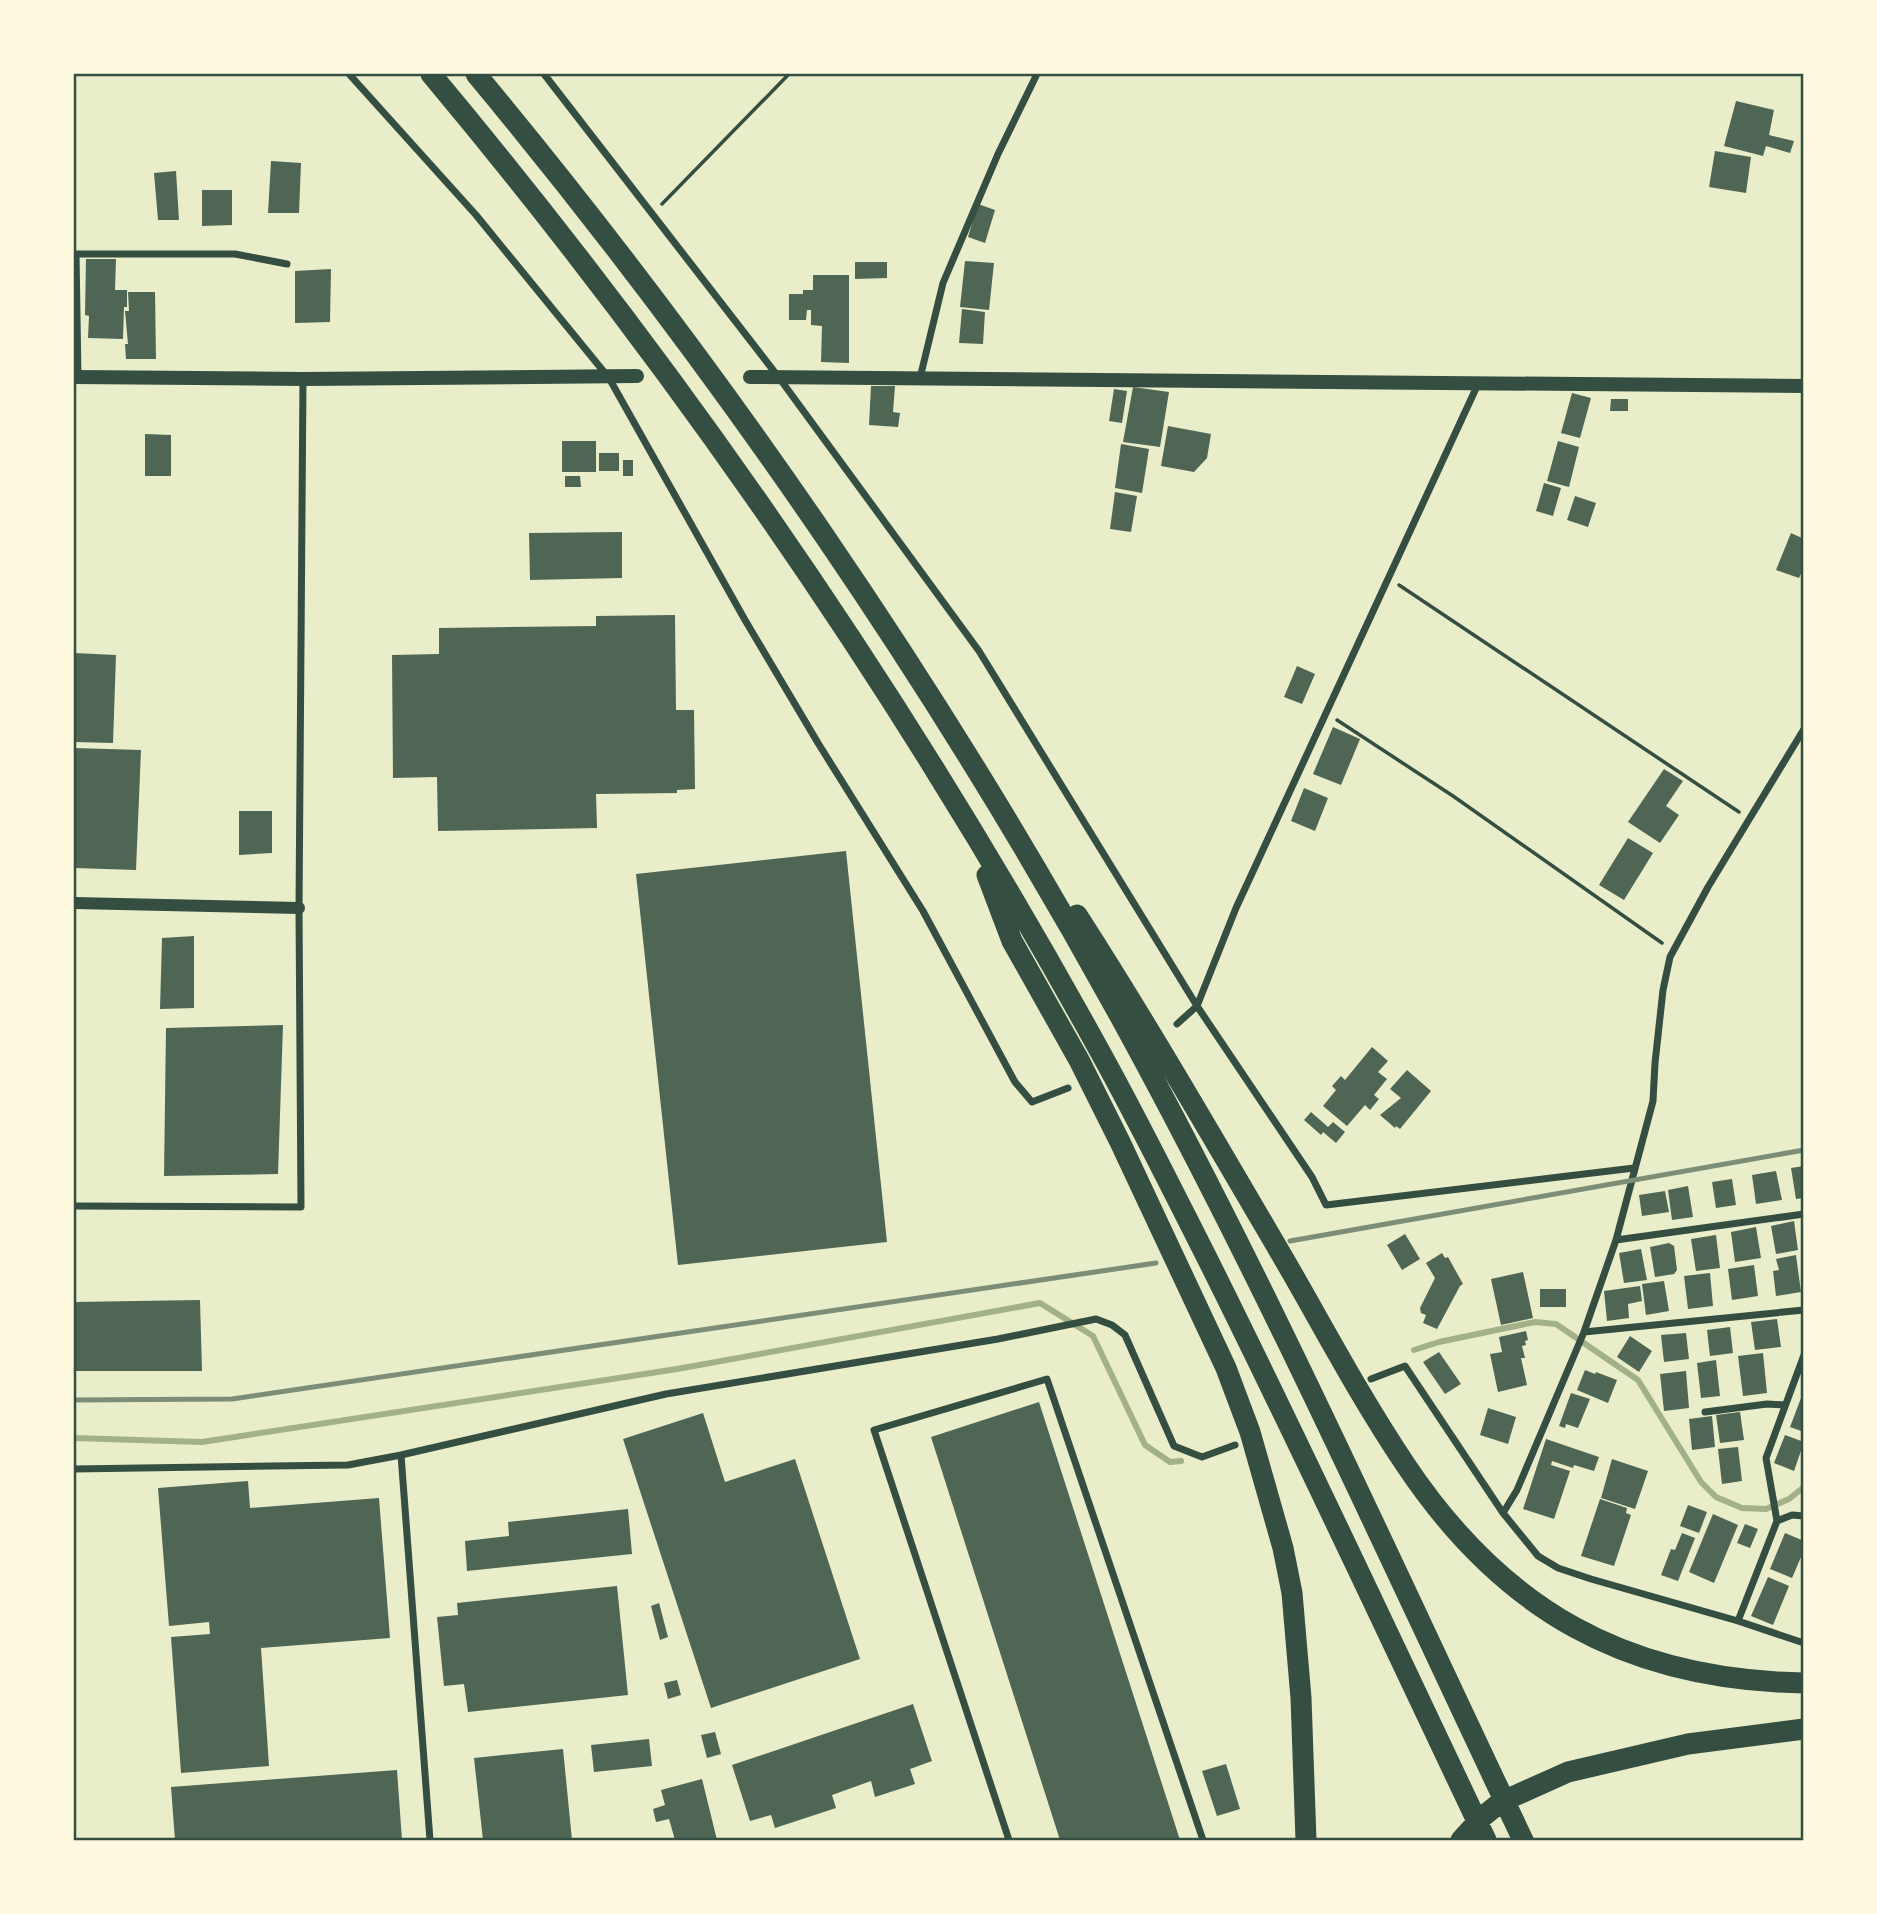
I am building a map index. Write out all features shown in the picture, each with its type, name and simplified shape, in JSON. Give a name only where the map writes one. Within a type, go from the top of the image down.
[{"type":"highway","points":[[431,74],[561,233],[684,395],[829,604],[963,815],[1098,1047],[1141,1128],[1286,1416],[1486,1840]]},
{"type":"highway","points":[[476,74],[616,247],[767,452],[910,665],[988,791],[1128,1030],[1254,1275],[1318,1401],[1523,1839]]},
{"type":"highway","points":[[988,791],[1069,902],[1144,1020],[1360,1391],[1405,1465],[1441,1512],[1506,1579],[1544,1609],[1610,1646],[1685,1671],[1740,1680],[1804,1683]]},
{"type":"highway","points":[[963,815],[1013,941],[1079,1060],[1120,1142],[1226,1368],[1250,1432],[1283,1548],[1292,1593],[1301,1698],[1306,1840]]},
{"type":"highway","points":[[1461,1840],[1481,1818],[1501,1802],[1568,1772],[1688,1744],[1804,1729]]},
{"type":"main road","points":[[76,377],[303,379],[637,376]]},
{"type":"main road","points":[[750,377],[1804,386]]},
{"type":"street","points":[[349,74],[476,215],[609,378],[745,620],[923,911],[1015,1083],[1032,1102],[1068,1088]]},
{"type":"street","points":[[544,74],[780,379],[979,651],[1197,1006],[1312,1177],[1326,1205],[1634,1168]]},
{"type":"street","points":[[920,378],[943,283],[998,154],[1037,74]]},
{"type":"street","points":[[76,377],[75,254],[235,254],[287,264]]},
{"type":"street","points":[[74,1206],[301,1207],[299,908],[303,379]]},
{"type":"street","points":[[1177,1024],[1197,1006],[1236,908],[1478,383]]},
{"type":"street","points":[[1503,1513],[1517,1490],[1584,1332],[1616,1240],[1653,1101],[1663,990],[1674,948],[1804,729]]},
{"type":"street","points":[[74,903],[299,908]]},
{"type":"street","points":[[1616,1240],[1804,1214]]},
{"type":"street","points":[[1584,1332],[1804,1310]]},
{"type":"street","points":[[74,1469],[348,1465],[666,1394],[998,1339],[1096,1320],[1112,1325],[1125,1335],[1174,1446],[1202,1457],[1235,1445]]},
{"type":"street","points":[[1738,1621],[1777,1521],[1766,1458],[1804,1355]]},
{"type":"street","points":[[1371,1378],[1405,1366],[1503,1513],[1538,1556],[1549,1564],[1804,1643]]},
{"type":"street","points":[[1009,1840],[874,1430],[1046,1379],[1203,1840]]},
{"type":"street","points":[[1705,1412],[1767,1404],[1785,1405]]},
{"type":"street","points":[[401,1455],[430,1840]]},
{"type":"street","points":[[1777,1521],[1792,1515],[1804,1516]]},
{"type":"path","points":[[658,208],[789,74]]},
{"type":"path","points":[[1388,579],[1749,819]]},
{"type":"path","points":[[1326,713],[1453,796],[1661,942],[1674,948]]},
{"type":"building","points":[[1736,101],[1774,110],[1769,135],[1794,141],[1790,153],[1766,146],[1763,156],[1724,146]]},
{"type":"building","points":[[1715,151],[1751,157],[1746,193],[1709,187]]},
{"type":"building","points":[[271,161],[301,163],[299,213],[268,213]]},
{"type":"building","points":[[176,171],[179,220],[158,220],[154,173]]},
{"type":"building","points":[[202,190],[232,190],[232,225],[202,226]]},
{"type":"building","points":[[978,204],[995,210],[985,243],[968,237]]},
{"type":"building","points":[[86,259],[116,259],[115,290],[127,290],[123,339],[88,338],[89,316],[85,315]]},
{"type":"building","points":[[965,261],[994,263],[989,310],[960,307]]},
{"type":"building","points":[[855,262],[887,262],[887,278],[855,279]]},
{"type":"building","points":[[331,269],[330,322],[295,323],[295,271]]},
{"type":"building","points":[[813,275],[849,275],[849,363],[821,362],[822,326],[811,325],[811,310],[807,310],[806,320],[789,320],[789,294],[803,294],[803,290],[813,290]]},
{"type":"building","points":[[128,292],[155,292],[156,359],[126,359],[125,344],[128,344],[125,311],[129,311]]},
{"type":"building","points":[[962,309],[985,312],[983,344],[959,343]]},
{"type":"building","points":[[871,386],[895,386],[893,412],[900,413],[898,427],[869,425]]},
{"type":"building","points":[[1133,387],[1169,392],[1160,447],[1123,442]]},
{"type":"building","points":[[1114,389],[1127,391],[1122,423],[1109,421]]},
{"type":"building","points":[[1572,393],[1591,398],[1580,438],[1561,433]]},
{"type":"building","points":[[1611,399],[1628,399],[1628,411],[1610,411]]},
{"type":"building","points":[[1168,426],[1211,434],[1207,458],[1194,472],[1161,466]]},
{"type":"building","points":[[145,434],[171,435],[171,476],[145,476]]},
{"type":"building","points":[[562,441],[596,441],[596,472],[562,472]]},
{"type":"building","points":[[1558,441],[1579,447],[1569,487],[1547,481]]},
{"type":"building","points":[[1121,444],[1149,449],[1142,493],[1115,488]]},
{"type":"building","points":[[599,453],[619,453],[619,471],[599,471]]},
{"type":"building","points":[[623,460],[633,460],[633,476],[623,476]]},
{"type":"building","points":[[565,476],[580,476],[581,487],[565,487]]},
{"type":"building","points":[[1544,483],[1561,488],[1553,516],[1536,511]]},
{"type":"building","points":[[1115,492],[1137,496],[1131,532],[1110,529]]},
{"type":"building","points":[[1575,496],[1596,503],[1588,527],[1567,520]]},
{"type":"building","points":[[622,532],[622,578],[530,580],[529,533]]},
{"type":"building","points":[[1791,533],[1804,539],[1804,567],[1799,578],[1776,570]]},
{"type":"building","points":[[675,615],[676,710],[694,710],[695,789],[677,790],[677,793],[596,794],[597,828],[438,831],[437,777],[393,778],[392,655],[439,654],[439,628],[596,626],[596,616]]},
{"type":"building","points":[[74,653],[116,655],[113,743],[74,742]]},
{"type":"building","points":[[1297,666],[1315,674],[1302,704],[1284,697]]},
{"type":"building","points":[[1333,727],[1360,739],[1341,785],[1313,774]]},
{"type":"building","points":[[74,748],[141,750],[136,870],[74,868]]},
{"type":"building","points":[[1664,769],[1683,781],[1666,806],[1679,815],[1660,843],[1628,822]]},
{"type":"building","points":[[1304,788],[1328,798],[1315,831],[1291,821]]},
{"type":"building","points":[[239,811],[272,811],[272,853],[239,855]]},
{"type":"building","points":[[1628,838],[1653,853],[1624,900],[1599,885]]},
{"type":"building","points":[[846,851],[887,1242],[678,1265],[636,874]]},
{"type":"building","points":[[194,936],[194,1008],[160,1009],[162,938]]},
{"type":"building","points":[[283,1025],[278,1174],[164,1176],[166,1028]]},
{"type":"building","points":[[1372,1047],[1388,1061],[1378,1072],[1387,1079],[1374,1095],[1379,1099],[1370,1110],[1365,1105],[1347,1126],[1323,1106],[1336,1090],[1332,1086],[1341,1076],[1345,1080]]},
{"type":"building","points":[[1407,1070],[1431,1091],[1400,1129],[1380,1115],[1401,1098],[1390,1089]]},
{"type":"building","points":[[1311,1112],[1328,1127],[1333,1122],[1345,1132],[1336,1143],[1323,1132],[1321,1135],[1304,1120]]},
{"type":"building","points":[[1804,1166],[1804,1198],[1796,1199],[1791,1168]]},
{"type":"building","points":[[1776,1171],[1782,1200],[1756,1204],[1752,1175]]},
{"type":"building","points":[[1732,1179],[1736,1205],[1716,1208],[1712,1182]]},
{"type":"building","points":[[1688,1186],[1693,1217],[1672,1220],[1668,1190]]},
{"type":"building","points":[[1665,1191],[1669,1212],[1642,1216],[1639,1195]]},
{"type":"building","points":[[1794,1221],[1798,1250],[1776,1254],[1771,1226]]},
{"type":"building","points":[[1756,1227],[1761,1258],[1735,1262],[1731,1232]]},
{"type":"building","points":[[1405,1234],[1420,1259],[1402,1270],[1387,1245]]},
{"type":"building","points":[[1716,1235],[1720,1268],[1696,1271],[1691,1239]]},
{"type":"building","points":[[1669,1243],[1674,1246],[1677,1270],[1674,1274],[1655,1277],[1650,1247]]},
{"type":"building","points":[[1641,1249],[1647,1280],[1624,1283],[1619,1253]]},
{"type":"building","points":[[1442,1253],[1445,1258],[1448,1257],[1463,1284],[1437,1329],[1423,1323],[1426,1315],[1421,1313],[1420,1308],[1435,1278],[1426,1263]]},
{"type":"building","points":[[1796,1255],[1801,1292],[1776,1296],[1773,1271],[1779,1270],[1776,1259]]},
{"type":"building","points":[[1754,1265],[1758,1296],[1732,1300],[1728,1269]]},
{"type":"building","points":[[1523,1272],[1533,1318],[1501,1325],[1491,1279]]},
{"type":"building","points":[[1710,1273],[1713,1306],[1688,1309],[1684,1276]]},
{"type":"building","points":[[1664,1281],[1669,1311],[1646,1315],[1642,1284]]},
{"type":"building","points":[[1640,1286],[1642,1301],[1628,1304],[1629,1318],[1607,1321],[1604,1291]]},
{"type":"building","points":[[1540,1289],[1566,1289],[1566,1307],[1540,1307]]},
{"type":"building","points":[[200,1300],[202,1371],[74,1371],[74,1302]]},
{"type":"building","points":[[1777,1319],[1781,1347],[1755,1350],[1751,1322]]},
{"type":"building","points":[[1730,1327],[1733,1353],[1710,1356],[1707,1330]]},
{"type":"building","points":[[1526,1331],[1528,1340],[1525,1341],[1526,1345],[1522,1346],[1525,1358],[1521,1358],[1527,1385],[1498,1392],[1490,1354],[1502,1352],[1499,1337]]},
{"type":"building","points":[[1686,1333],[1689,1359],[1664,1362],[1661,1335]]},
{"type":"building","points":[[1630,1336],[1652,1351],[1639,1372],[1617,1357]]},
{"type":"building","points":[[1439,1352],[1461,1384],[1445,1394],[1423,1362]]},
{"type":"building","points":[[1763,1353],[1767,1393],[1743,1396],[1738,1356]]},
{"type":"building","points":[[1716,1360],[1720,1396],[1701,1398],[1697,1363]]},
{"type":"building","points":[[1585,1370],[1617,1380],[1608,1403],[1577,1390]]},
{"type":"building","points":[[1686,1371],[1689,1408],[1664,1411],[1660,1374]]},
{"type":"building","points":[[1571,1393],[1590,1399],[1578,1428],[1566,1424],[1565,1428],[1559,1426]]},
{"type":"building","points":[[1801,1398],[1804,1399],[1804,1432],[1790,1427]]},
{"type":"building","points":[[1039,1402],[1180,1840],[1060,1840],[931,1437]]},
{"type":"building","points":[[1488,1408],[1516,1417],[1508,1444],[1480,1435]]},
{"type":"building","points":[[1740,1412],[1744,1440],[1720,1443],[1716,1415]]},
{"type":"building","points":[[703,1413],[725,1482],[795,1459],[860,1659],[711,1708],[623,1439]]},
{"type":"building","points":[[1712,1416],[1715,1447],[1692,1450],[1689,1419]]},
{"type":"building","points":[[1785,1435],[1804,1442],[1794,1471],[1774,1463]]},
{"type":"building","points":[[1546,1439],[1599,1457],[1594,1471],[1552,1461],[1551,1465],[1570,1471],[1554,1519],[1523,1509]]},
{"type":"building","points":[[1738,1447],[1742,1481],[1722,1484],[1718,1449]]},
{"type":"building","points":[[1612,1459],[1648,1471],[1635,1509],[1601,1498]]},
{"type":"building","points":[[248,1481],[250,1508],[379,1498],[390,1638],[261,1648],[269,1766],[181,1773],[171,1637],[210,1634],[209,1622],[169,1626],[158,1488]]},
{"type":"building","points":[[1600,1499],[1627,1508],[1626,1513],[1631,1515],[1614,1566],[1581,1556]]},
{"type":"building","points":[[1688,1505],[1707,1512],[1699,1533],[1680,1526]]},
{"type":"building","points":[[628,1509],[632,1554],[467,1571],[465,1541],[509,1536],[508,1522]]},
{"type":"building","points":[[1713,1514],[1738,1525],[1714,1583],[1689,1572]]},
{"type":"building","points":[[1745,1524],[1758,1529],[1750,1548],[1737,1543]]},
{"type":"building","points":[[1682,1533],[1695,1538],[1678,1581],[1661,1575],[1671,1549],[1675,1550]]},
{"type":"building","points":[[1785,1533],[1804,1541],[1804,1550],[1792,1578],[1770,1569]]},
{"type":"building","points":[[1768,1577],[1789,1586],[1773,1625],[1751,1616]]},
{"type":"building","points":[[617,1586],[628,1695],[468,1712],[464,1684],[444,1686],[437,1617],[458,1615],[457,1603]]},
{"type":"building","points":[[659,1603],[668,1637],[660,1640],[651,1606]]},
{"type":"building","points":[[677,1680],[681,1695],[668,1699],[664,1683]]},
{"type":"building","points":[[913,1704],[932,1761],[910,1769],[915,1784],[875,1797],[871,1781],[832,1795],[836,1808],[775,1828],[771,1815],[750,1821],[732,1765]]},
{"type":"building","points":[[715,1732],[721,1754],[707,1758],[701,1735]]},
{"type":"building","points":[[649,1739],[652,1766],[594,1772],[591,1745]]},
{"type":"building","points":[[563,1749],[572,1840],[483,1840],[474,1758]]},
{"type":"building","points":[[1226,1764],[1240,1809],[1217,1816],[1202,1771]]},
{"type":"building","points":[[397,1770],[402,1840],[175,1840],[171,1787]]},
{"type":"building","points":[[702,1779],[717,1840],[675,1840],[669,1819],[656,1822],[653,1809],[665,1805],[661,1790]]},
{"type":"waterway","points":[[74,1438],[202,1442],[677,1369],[1040,1303],[1093,1336],[1145,1445],[1170,1462],[1181,1461]]},
{"type":"waterway","points":[[1414,1350],[1439,1342],[1535,1322],[1556,1324],[1638,1380],[1701,1482],[1716,1497],[1742,1508],[1766,1509],[1789,1499],[1804,1487]]},
{"type":"railway","points":[[1290,1241],[1804,1150]]},
{"type":"railway","points":[[74,1400],[232,1399],[1156,1263]]}]
